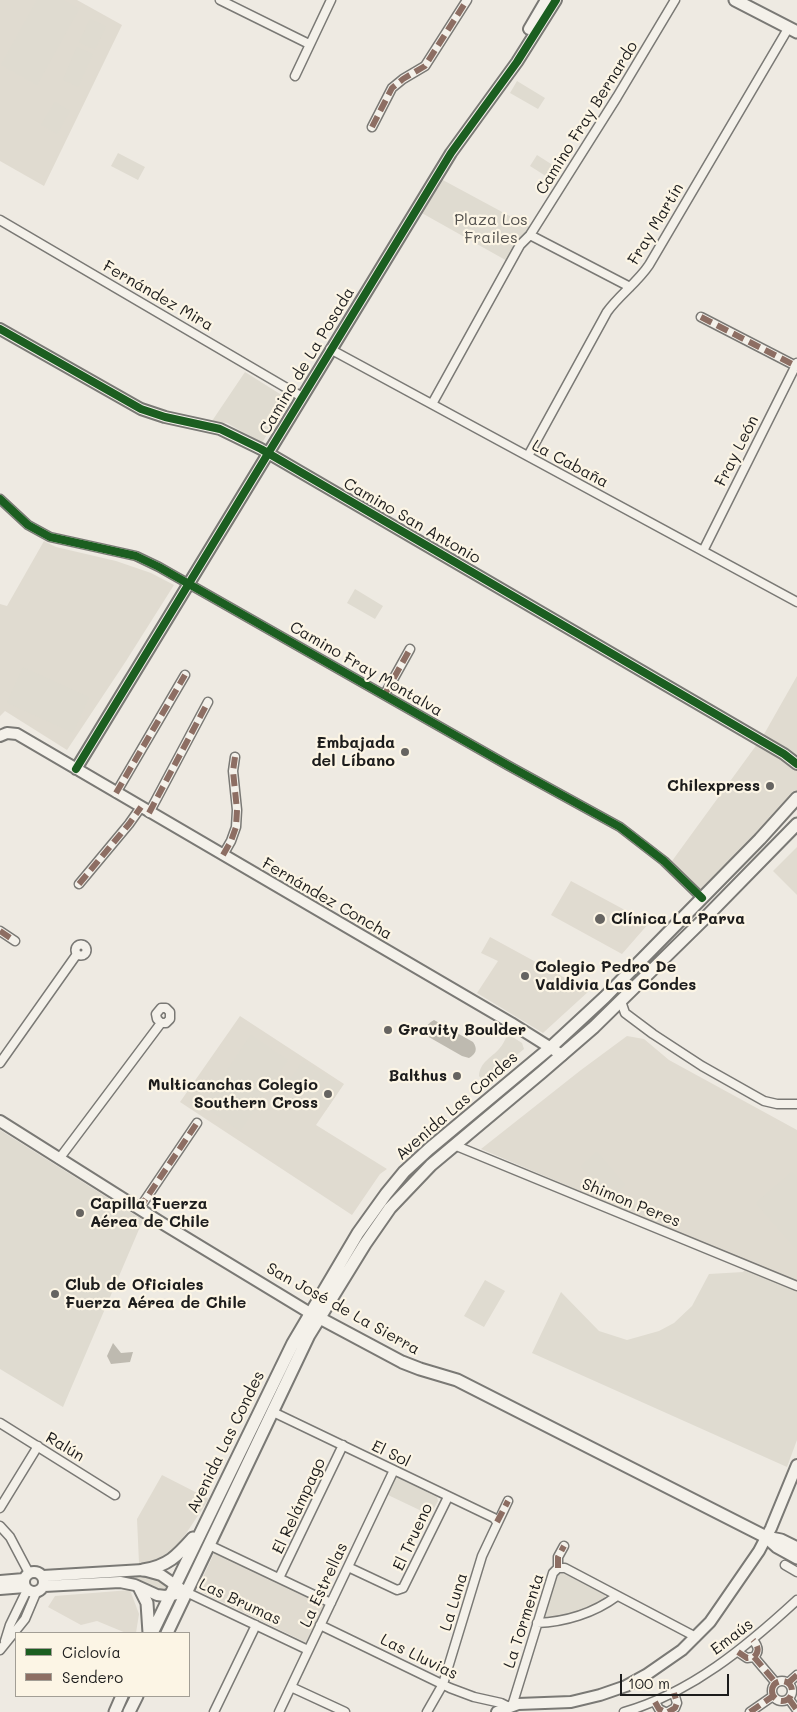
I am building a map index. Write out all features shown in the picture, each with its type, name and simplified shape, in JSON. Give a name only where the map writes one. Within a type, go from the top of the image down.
[{"type":"main road","points":[[735,0],[793,30]]},
{"type":"main road","name":"Avenida Las Condes","points":[[167,1632],[306,1341],[314,1315],[365,1223],[386,1194],[404,1172],[457,1124],[550,1048],[621,981],[796,803]]},
{"type":"main road","name":"Avenida Las Condes","points":[[151,1632],[176,1584],[279,1370],[314,1315],[390,1208],[421,1174],[562,1055],[621,1001],[797,824]]},
{"type":"main road","points":[[621,981],[619,992],[621,1001]]},
{"type":"main road","name":"San José de La Sierra","points":[[314,1315],[402,1362],[420,1370],[457,1380],[766,1537],[777,1547],[797,1558]]},
{"type":"main road","points":[[138,1571],[160,1567],[170,1561],[181,1552],[204,1526]]},
{"type":"main road","name":"San José de La Sierra","points":[[766,1537],[781,1540],[797,1548]]},
{"type":"main road","points":[[138,1587],[147,1603],[150,1632]]},
{"type":"main road","points":[[115,1712],[122,1697]]},
{"type":"main road","points":[[129,1712],[136,1697]]},
{"type":"street","points":[[220,0],[309,44]]},
{"type":"street","points":[[295,76],[331,0]]},
{"type":"street","points":[[372,127],[392,88],[425,66],[467,0]]},
{"type":"street","name":"Camino de La Posada","points":[[517,62],[526,34],[546,0]]},
{"type":"street","name":"Camino de La Posada","points":[[76,769],[187,583],[451,153],[517,62],[556,0]]},
{"type":"street","name":"Camino Fray Bernardo","points":[[432,404],[520,245],[530,235],[675,0]]},
{"type":"street","name":"Fray Martín","points":[[528,456],[607,312],[649,265],[793,30]]},
{"type":"street","name":"Fernández Mira","points":[[0,220],[302,397]]},
{"type":"street","points":[[530,235],[630,287]]},
{"type":"street","points":[[701,317],[796,364]]},
{"type":"street","name":"Camino San Antonio","points":[[0,329],[141,409],[165,417],[220,429],[267,453],[784,754],[797,764]]},
{"type":"street","name":"La Cabaña","points":[[330,349],[797,602]]},
{"type":"street","name":"Fray León","points":[[703,551],[796,364]]},
{"type":"street","name":"Camino Fray Montalva","points":[[0,499],[28,525],[50,537],[136,556],[620,827],[664,861],[702,898]]},
{"type":"street","points":[[385,694],[410,649]]},
{"type":"street","points":[[116,793],[185,675]]},
{"type":"street","points":[[79,884],[130,824],[145,810],[208,702]]},
{"type":"street","points":[[0,736],[7,733],[17,734],[76,769]]},
{"type":"street","points":[[223,855],[236,827],[238,810],[233,770],[235,757]]},
{"type":"street","name":"Fernández Concha","points":[[76,769],[562,1055]]},
{"type":"street","points":[[0,931],[15,941]]},
{"type":"street","points":[[0,1063],[77,954]]},
{"type":"street","points":[[621,1001],[625,1012],[653,1034],[702,1066],[764,1101],[777,1104],[797,1104]]},
{"type":"street","points":[[59,1159],[161,1023]]},
{"type":"street","name":"San José de La Sierra","points":[[0,1121],[139,1209],[314,1315]]},
{"type":"street","points":[[139,1209],[197,1123]]},
{"type":"street","name":"Shimon Peres","points":[[454,1145],[797,1286]]},
{"type":"street","name":"El Sol","points":[[272,1412],[494,1518],[497,1522]]},
{"type":"street","name":"Ralún","points":[[0,1423],[115,1495]]},
{"type":"street","points":[[0,1508],[38,1446]]},
{"type":"street","name":"El Relámpago","points":[[280,1578],[343,1446]]},
{"type":"street","points":[[498,1712],[510,1706],[571,1702],[613,1691],[656,1669],[682,1650],[715,1615],[754,1558],[766,1537],[797,1465]]},
{"type":"street","name":"La Estrellas","points":[[279,1712],[394,1470]]},
{"type":"street","name":"El Trueno","points":[[348,1567],[397,1590],[403,1588],[448,1497]]},
{"type":"street","name":"La Luna","points":[[427,1712],[443,1684],[478,1567],[508,1501]]},
{"type":"street","points":[[0,1526],[10,1538],[33,1583]]},
{"type":"street","points":[[209,1544],[331,1603]]},
{"type":"street","name":"La Tormenta","points":[[510,1706],[553,1572],[558,1568],[558,1560],[564,1546]]},
{"type":"street","points":[[785,1565],[797,1572]]},
{"type":"street","points":[[558,1568],[565,1568],[696,1637]]},
{"type":"street","points":[[138,1571],[130,1578],[138,1587]]},
{"type":"street","points":[[0,1589],[33,1583],[138,1571],[160,1575],[186,1592]]},
{"type":"street","points":[[0,1581],[33,1583],[120,1582],[157,1595],[186,1592]]},
{"type":"street","points":[[2,1646],[10,1625],[33,1583]]},
{"type":"street","name":"Las Brumas","points":[[186,1592],[308,1650]]},
{"type":"street","points":[[536,1623],[563,1620],[583,1614],[600,1607],[617,1596]]},
{"type":"street","name":"Emaús","points":[[624,1712],[655,1702],[674,1693],[738,1652],[797,1600]]},
{"type":"street","points":[[214,1712],[256,1625]]},
{"type":"street","name":"Las Lluvias","points":[[320,1625],[464,1694],[501,1702],[510,1706]]},
{"type":"street","points":[[753,1640],[758,1650],[754,1657]]},
{"type":"street","points":[[738,1652],[746,1658],[754,1657]]},
{"type":"street","points":[[754,1657],[776,1683]]},
{"type":"street","points":[[788,1683],[797,1675]]},
{"type":"street","points":[[782,1681],[788,1683],[792,1691],[789,1699],[779,1701],[773,1696],[772,1688],[776,1683],[782,1681]]},
{"type":"street","points":[[291,1687],[345,1712]]},
{"type":"street","points":[[655,1702],[659,1709],[669,1712],[675,1708],[677,1702],[674,1693]]},
{"type":"street","points":[[750,1712],[773,1696]]},
{"type":"street","points":[[789,1699],[797,1710]]},
{"type":"shaded area","points":[[0,0],[77,0],[122,25],[44,186],[0,161]]},
{"type":"shaded area","points":[[44,541],[56,547],[116,561],[151,573],[174,585],[67,750],[5,711],[0,716],[0,604],[7,606]]},
{"type":"shaded area","points":[[797,676],[797,792],[699,892],[672,861],[763,736]]},
{"type":"shaded area","points":[[797,847],[797,895],[773,871]]},
{"type":"shaded area","name":"Clínica La Parva","points":[[571,881],[649,923],[622,954],[551,915]]},
{"type":"shaded area","name":"Colegio Pedro De Valdivia Las Condes","points":[[490,937],[589,991],[543,1033],[477,993],[498,961],[481,953]]},
{"type":"shaded area","points":[[240,1016],[344,1084],[316,1125],[387,1169],[380,1174],[352,1215],[180,1102]]},
{"type":"shaded area","points":[[434,1020],[473,1042],[476,1051],[473,1055],[469,1058],[462,1056],[427,1036],[426,1027]]},
{"type":"shaded area","points":[[627,1036],[644,1039],[669,1060],[797,1130],[797,1283],[481,1149]]},
{"type":"shaded area","points":[[113,1343],[121,1353],[133,1352],[130,1362],[111,1364],[107,1356]]},
{"type":"shaded area","points":[[162,1475],[209,1499],[179,1544],[162,1557],[140,1565],[137,1519]]},
{"type":"shaded area","points":[[215,1551],[325,1605],[307,1643],[197,1590]]},
{"type":"shaded area","points":[[130,1590],[139,1614],[136,1632],[124,1632],[97,1621],[81,1625],[48,1607],[55,1596]]},
{"type":"green space","points":[[37,0],[63,0],[79,9],[37,85],[1,65]]},
{"type":"green space","points":[[90,19],[106,26],[95,50],[79,43]]},
{"type":"green space","points":[[77,47],[93,54],[78,87],[63,80]]},
{"type":"green space","points":[[517,81],[545,98],[538,109],[510,93]]},
{"type":"green space","points":[[55,102],[70,111],[57,134],[41,125]]},
{"type":"green space","points":[[118,153],[145,167],[138,180],[111,166]]},
{"type":"green space","points":[[537,155],[559,169],[552,180],[530,166]]},
{"type":"green space","name":"Plaza Los Frailes","points":[[441,179],[530,227],[509,262],[420,212]]},
{"type":"green space","points":[[245,372],[288,399],[262,443],[227,423],[212,421]]},
{"type":"green space","points":[[355,589],[383,606],[375,619],[347,603]]},
{"type":"green space","points":[[23,667],[89,697],[73,733],[7,703]]},
{"type":"green space","points":[[508,1034],[522,1043],[524,1049],[484,1082],[479,1076],[481,1067],[500,1047]]},
{"type":"green space","points":[[251,1035],[288,1060],[240,1131],[203,1105]]},
{"type":"green space","name":"Multicanchas Colegio Southern Cross","points":[[303,1060],[315,1068],[300,1093],[287,1085]]},
{"type":"green space","name":"Multicanchas Colegio Southern Cross","points":[[316,1069],[328,1077],[313,1101],[301,1093]]},
{"type":"green space","name":"Multicanchas Colegio Southern Cross","points":[[329,1078],[342,1086],[326,1110],[314,1102]]},
{"type":"green space","name":"Club de Oficiales Fuerza Aérea de Chile","points":[[0,1130],[143,1220],[63,1407],[0,1369]]},
{"type":"green space","points":[[597,1152],[625,1185],[609,1199],[581,1166]]},
{"type":"green space","points":[[792,1172],[797,1177],[797,1250],[756,1203]]},
{"type":"green space","points":[[749,1264],[797,1283],[797,1440],[787,1467],[532,1353],[561,1292],[599,1331],[627,1340],[659,1331],[674,1323],[692,1306],[709,1274],[743,1272]]},
{"type":"green space","points":[[485,1280],[505,1291],[484,1327],[464,1316]]},
{"type":"green space","points":[[397,1477],[437,1497],[438,1501],[430,1515],[388,1495],[394,1479]]},
{"type":"green space","points":[[133,1574],[155,1577],[163,1581],[167,1587],[164,1591],[155,1591],[138,1581]]},
{"type":"green space","points":[[559,1574],[565,1574],[605,1595],[605,1598],[576,1612],[545,1617],[555,1580]]},
{"type":"marked path","points":[[372,127],[392,88],[425,66],[467,0]]},
{"type":"marked path","points":[[701,317],[796,366]]},
{"type":"marked path","points":[[385,694],[410,649]]},
{"type":"marked path","points":[[116,793],[185,675]]},
{"type":"marked path","points":[[149,813],[208,702]]},
{"type":"marked path","points":[[223,855],[236,827],[237,810],[233,771],[235,757]]},
{"type":"marked path","points":[[79,884],[141,807]]},
{"type":"marked path","points":[[0,931],[15,941]]},
{"type":"marked path","points":[[139,1209],[197,1123]]},
{"type":"marked path","points":[[497,1522],[508,1501]]},
{"type":"marked path","points":[[558,1568],[558,1557],[564,1546]]},
{"type":"marked path","points":[[738,1652],[747,1658],[754,1657],[758,1648],[753,1640]]},
{"type":"marked path","points":[[754,1657],[776,1683]]},
{"type":"marked path","points":[[788,1683],[797,1675]]},
{"type":"marked path","points":[[782,1681],[789,1684],[792,1691],[789,1698],[782,1701],[775,1698],[772,1691],[775,1684],[782,1681]]},
{"type":"marked path","points":[[668,1712],[675,1708],[677,1703],[674,1693]]},
{"type":"marked path","points":[[750,1712],[773,1696]]},
{"type":"marked path","points":[[789,1699],[797,1710]]},
{"type":"marked path","points":[[655,1702],[659,1709],[665,1712]]},
{"type":"cycle path","points":[[76,769],[451,153],[517,62],[556,0]]},
{"type":"cycle path","points":[[0,329],[141,409],[165,417],[220,429],[261,449],[784,754],[797,764]]},
{"type":"cycle path","points":[[0,499],[28,525],[50,537],[136,556],[159,567],[620,827],[664,861],[702,898]]},
{"type":"place","name":"Embajada del Líbano","points":[[405,752]]},
{"type":"place","name":"Chilexpress","points":[[770,786]]},
{"type":"place","name":"Clínica La Parva","points":[[600,919]]},
{"type":"place","name":"Colegio Pedro De Valdivia Las Condes","points":[[525,976]]},
{"type":"place","name":"Gravity Boulder","points":[[388,1030]]},
{"type":"place","name":"Balthus","points":[[457,1076]]},
{"type":"place","name":"Multicanchas Colegio Southern Cross","points":[[328,1094]]},
{"type":"place","name":"Capilla Fuerza Aérea de Chile","points":[[80,1213]]},
{"type":"place","name":"Club de Oficiales Fuerza Aérea de Chile","points":[[55,1294]]}]
